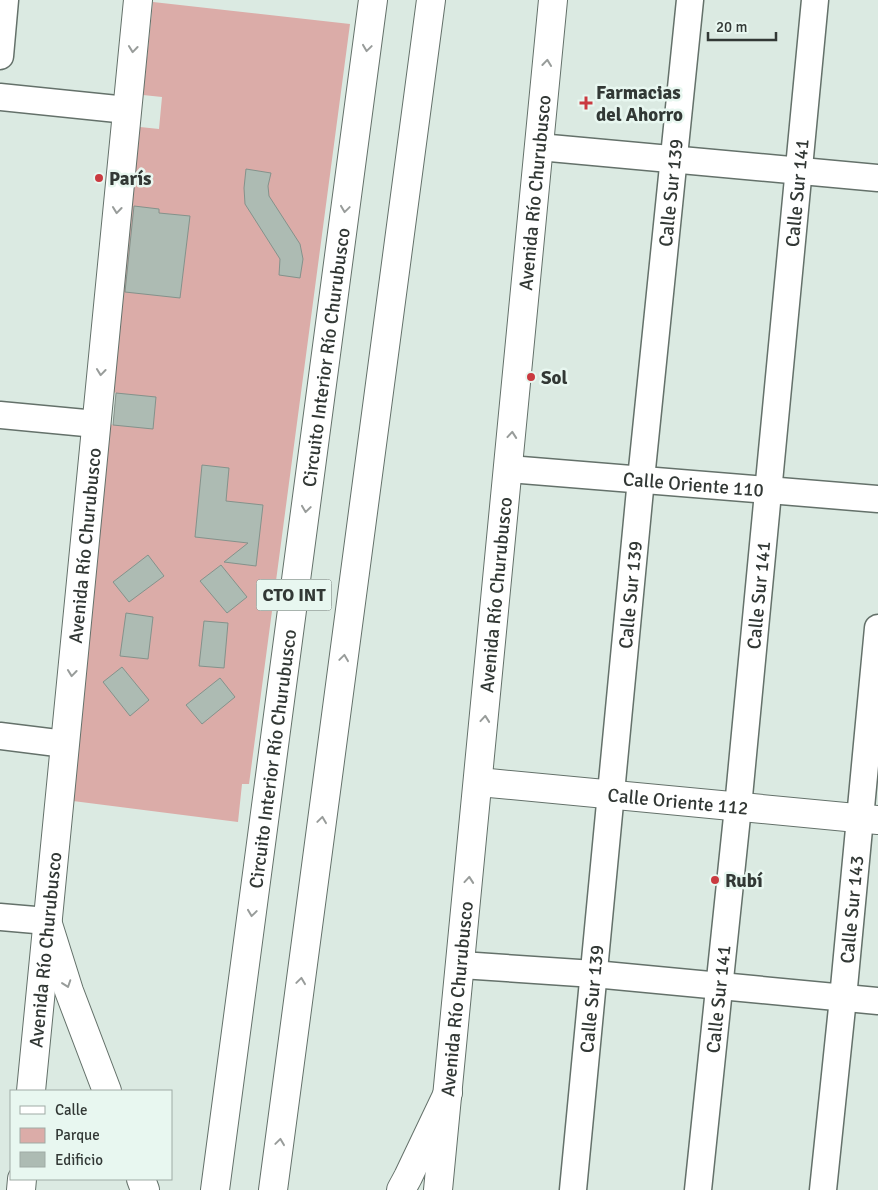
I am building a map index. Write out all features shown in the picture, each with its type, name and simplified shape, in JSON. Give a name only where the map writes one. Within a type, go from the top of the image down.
[{"type":"main road","name":"Avenida Río Churubusco","points":[[31,1090],[138,0]]},
{"type":"main road","name":"Circuito Interior Río Churubusco","points":[[215,1190],[373,0]]},
{"type":"main road","name":"CTO INT","points":[[273,1190],[431,0]]},
{"type":"main road","name":"Avenida Río Churubusco","points":[[438,1190],[479,782],[553,0]]},
{"type":"main road","name":"Calle Oriente 112","points":[[479,782],[869,819]]},
{"type":"main road","points":[[47,921],[69,991],[107,1090]]},
{"type":"main road","points":[[401,1190],[448,1093]]},
{"type":"street","points":[[0,56],[6,0]]},
{"type":"street","name":"Calle Sur 139","points":[[573,1190],[641,479],[690,0]]},
{"type":"street","name":"Calle Sur 141","points":[[698,1190],[738,807],[815,0]]},
{"type":"street","points":[[0,97],[127,110]]},
{"type":"street","points":[[539,147],[878,178]]},
{"type":"street","points":[[0,415],[96,424]]},
{"type":"street","name":"Calle Oriente 110","points":[[508,469],[878,499]]},
{"type":"street","name":"Calle Sur 143","points":[[823,1190],[843,998],[869,819],[878,628]]},
{"type":"street","points":[[0,736],[65,744]]},
{"type":"street","points":[[0,917],[47,921]]},
{"type":"street","points":[[461,965],[594,974],[878,1001]]},
{"type":"green space","points":[[153,2],[350,24],[249,784],[242,784],[238,822],[73,801],[110,424],[113,425],[116,393],[113,392],[140,127],[159,129],[162,97],[143,95]]},
{"type":"building","points":[[246,169],[271,173],[268,186],[269,196],[300,244],[303,259],[300,278],[279,275],[280,259],[245,204]]},
{"type":"building","points":[[134,206],[159,209],[159,213],[190,216],[180,298],[125,292]]},
{"type":"building","points":[[116,393],[156,397],[153,429],[113,425]]},
{"type":"building","points":[[202,465],[229,468],[226,501],[263,505],[256,566],[224,562],[248,543],[195,537]]},
{"type":"building","points":[[148,555],[164,576],[129,602],[113,582]]},
{"type":"building","points":[[221,565],[247,597],[227,613],[200,581]]},
{"type":"building","points":[[126,613],[153,617],[148,659],[120,656]]},
{"type":"building","points":[[204,621],[228,623],[224,668],[199,666]]},
{"type":"building","points":[[122,667],[149,700],[130,716],[103,682]]},
{"type":"building","points":[[220,678],[235,697],[202,724],[186,705]]},
{"type":"place","name":"Farmacias del Ahorro","points":[[586,103]]},
{"type":"place","name":"París","points":[[99,178]]},
{"type":"place","name":"Sol","points":[[531,377]]},
{"type":"place","name":"Rubí","points":[[715,880]]}]
